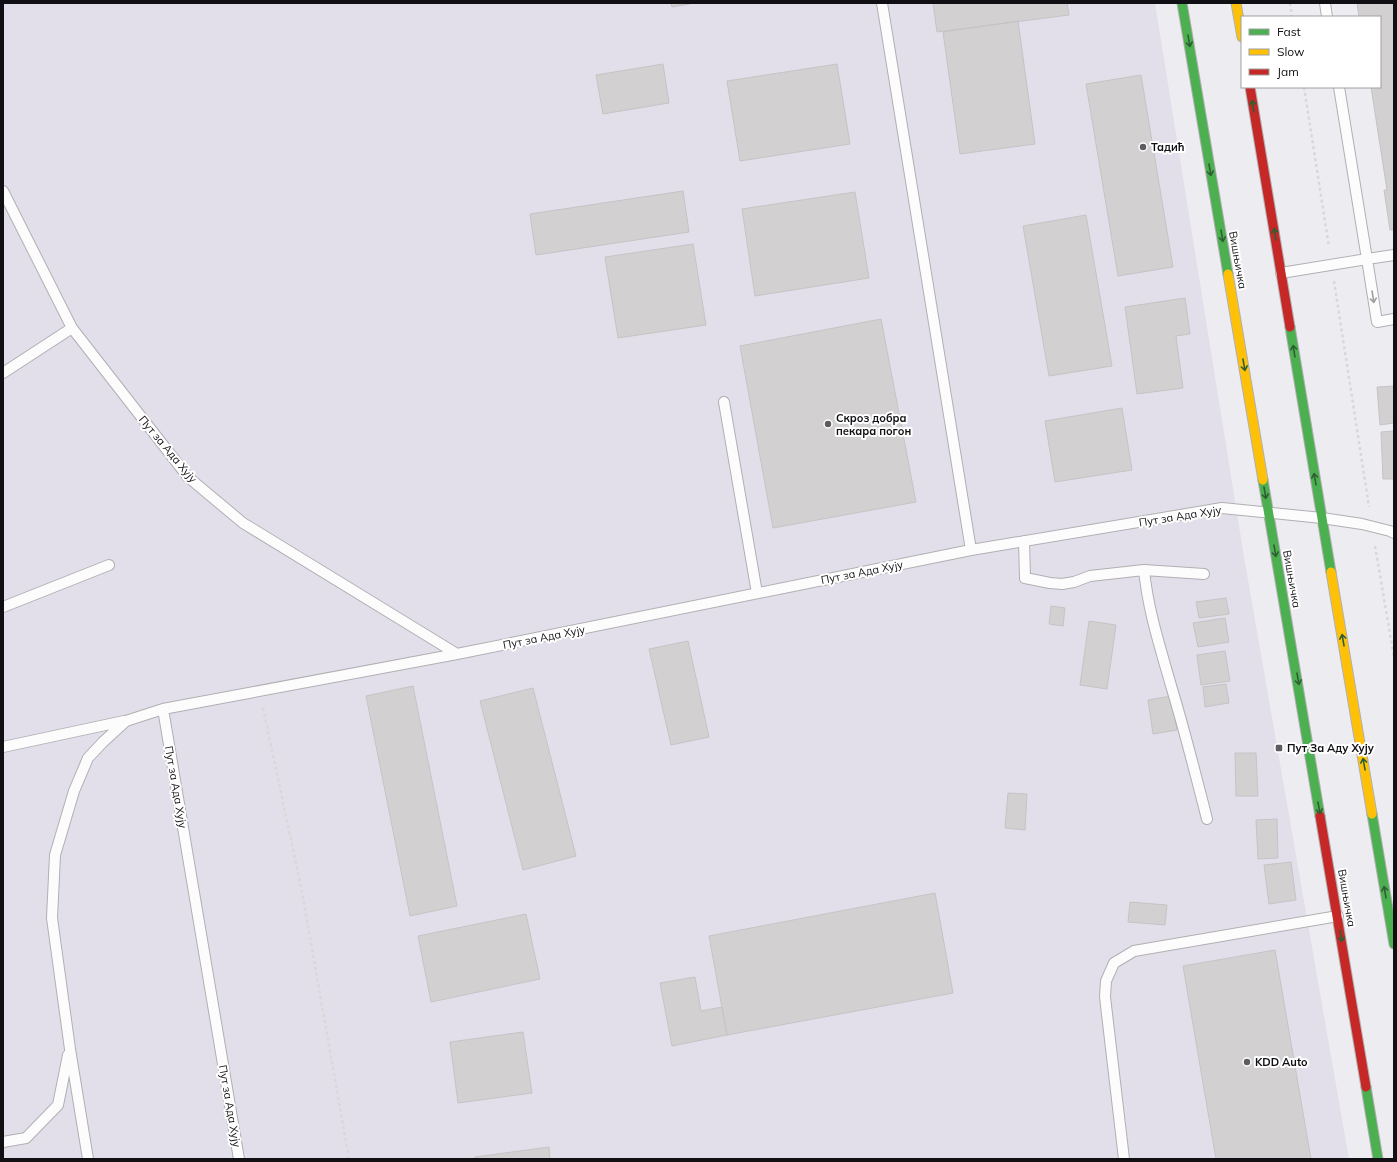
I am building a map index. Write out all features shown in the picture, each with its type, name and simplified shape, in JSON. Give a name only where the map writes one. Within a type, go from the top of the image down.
[{"type":"main road","name":"Вишњичка","points":[[1182,3],[1378,1159]]},
{"type":"main road","points":[[1236,3],[1241,31]]},
{"type":"main road","points":[[1250,88],[1394,944]]},
{"type":"lane","points":[[882,3],[971,550]]},
{"type":"lane","points":[[1325,3],[1327,16]]},
{"type":"lane","points":[[1339,88],[1377,322],[1394,320]]},
{"type":"lane","name":"Пут за Ада Хују","points":[[3,191],[72,328],[188,477],[243,523],[457,654]]},
{"type":"lane","points":[[1281,273],[1394,255]]},
{"type":"lane","points":[[3,373],[72,328]]},
{"type":"lane","points":[[724,402],[756,594]]},
{"type":"lane","name":"Пут за Ада Хују","points":[[239,1159],[163,709],[457,654],[971,550],[1222,508],[1322,518],[1371,526],[1394,533]]},
{"type":"lane","points":[[1024,541],[1025,578],[1050,583],[1062,584],[1074,582],[1090,576],[1144,570],[1204,574]]},
{"type":"lane","points":[[3,607],[109,565]]},
{"type":"lane","points":[[1144,570],[1146,590],[1157,636],[1190,750],[1207,819]]},
{"type":"lane","points":[[3,746],[126,721],[163,709]]},
{"type":"lane","points":[[88,1159],[70,1049],[52,918],[55,855],[74,791],[88,758],[126,721]]},
{"type":"lane","points":[[1124,1159],[1105,997],[1106,981],[1114,964],[1134,951],[1338,916]]},
{"type":"lane","points":[[3,1142],[26,1138],[58,1106],[70,1049]]},
{"type":"path","points":[[1290,3],[1292,16]]},
{"type":"path","points":[[1304,88],[1371,526],[1394,657]]},
{"type":"path","points":[[260,691],[302,892],[349,1159]]},
{"type":"shaded area","points":[[3,3],[1155,3],[1244,557],[1349,1159],[3,1159]]},
{"type":"building","points":[[671,3],[695,3],[672,7]]},
{"type":"building","points":[[933,3],[1067,3],[1069,15],[937,32]]},
{"type":"building","points":[[1357,3],[1394,3],[1394,230],[1390,230],[1384,190],[1387,190],[1371,88],[1381,88],[1381,16],[1359,16]]},
{"type":"building","points":[[1018,21],[1035,144],[960,154],[943,32]]},
{"type":"building","points":[[663,64],[669,103],[603,114],[596,75]]},
{"type":"building","points":[[837,64],[850,144],[740,161],[727,81]]},
{"type":"building","points":[[1141,75],[1173,267],[1118,276],[1086,84]]},
{"type":"building","points":[[683,191],[689,232],[536,255],[530,214]]},
{"type":"building","points":[[855,192],[869,278],[755,296],[742,209]]},
{"type":"building","points":[[1086,215],[1112,366],[1049,376],[1023,226]]},
{"type":"building","points":[[693,244],[706,325],[618,338],[605,257]]},
{"type":"building","points":[[1185,298],[1190,334],[1176,336],[1183,388],[1137,394],[1125,307]]},
{"type":"building","name":"Скроз добра пекара погон","points":[[881,319],[916,502],[773,528],[740,346]]},
{"type":"building","points":[[1394,386],[1394,423],[1380,425],[1377,387]]},
{"type":"building","points":[[1122,408],[1132,470],[1055,482],[1045,421]]},
{"type":"building","points":[[1394,431],[1394,479],[1383,479],[1381,432]]},
{"type":"building","points":[[1226,598],[1229,614],[1199,618],[1196,602]]},
{"type":"building","points":[[1051,606],[1065,608],[1063,626],[1049,624]]},
{"type":"building","points":[[1225,618],[1229,642],[1198,647],[1193,623]]},
{"type":"building","points":[[1089,621],[1116,625],[1107,689],[1080,685]]},
{"type":"building","points":[[688,641],[709,737],[671,745],[649,649]]},
{"type":"building","points":[[1225,651],[1230,681],[1201,685],[1197,655]]},
{"type":"building","points":[[1226,684],[1229,703],[1205,707],[1203,687]]},
{"type":"building","points":[[413,686],[457,906],[410,916],[366,696]]},
{"type":"building","points":[[533,688],[576,856],[523,870],[480,701]]},
{"type":"building","points":[[1171,696],[1177,730],[1153,734],[1148,700]]},
{"type":"building","points":[[1235,753],[1256,753],[1258,796],[1236,796]]},
{"type":"building","points":[[1008,793],[1027,794],[1025,830],[1005,828]]},
{"type":"building","points":[[1277,819],[1278,858],[1258,859],[1256,820]]},
{"type":"building","points":[[1291,862],[1296,900],[1269,904],[1264,865]]},
{"type":"building","points":[[935,893],[953,993],[727,1035],[709,936]]},
{"type":"building","points":[[1130,902],[1167,905],[1165,925],[1128,922]]},
{"type":"building","points":[[526,914],[540,979],[431,1002],[418,936]]},
{"type":"building","name":"KDD Auto","points":[[1275,950],[1311,1159],[1216,1159],[1183,966]]},
{"type":"building","points":[[695,977],[701,1011],[722,1007],[727,1035],[672,1046],[660,983]]},
{"type":"building","points":[[523,1032],[532,1093],[458,1103],[450,1042]]},
{"type":"building","points":[[549,1147],[550,1159],[475,1159],[475,1157]]},
{"type":"traffic: fast","points":[[1182,3],[1228,274]]},
{"type":"traffic: fast","points":[[1290,327],[1331,572]]},
{"type":"traffic: fast","points":[[1263,480],[1320,816]]},
{"type":"traffic: fast","points":[[1372,814],[1394,944]]},
{"type":"traffic: fast","points":[[1366,1087],[1378,1159]]},
{"type":"traffic: slow","points":[[1236,3],[1241,31]]},
{"type":"traffic: slow","points":[[1228,274],[1263,480]]},
{"type":"traffic: slow","points":[[1331,572],[1372,814]]},
{"type":"traffic: jam","points":[[1250,88],[1290,327]]},
{"type":"traffic: jam","points":[[1320,816],[1366,1087]]},
{"type":"place","name":"Тадић","points":[[1143,147]]},
{"type":"place","name":"Скроз добра пекара погон","points":[[828,424]]},
{"type":"place","name":"Пут За Аду Хују","points":[[1279,748]]},
{"type":"place","name":"KDD Auto","points":[[1247,1062]]}]
